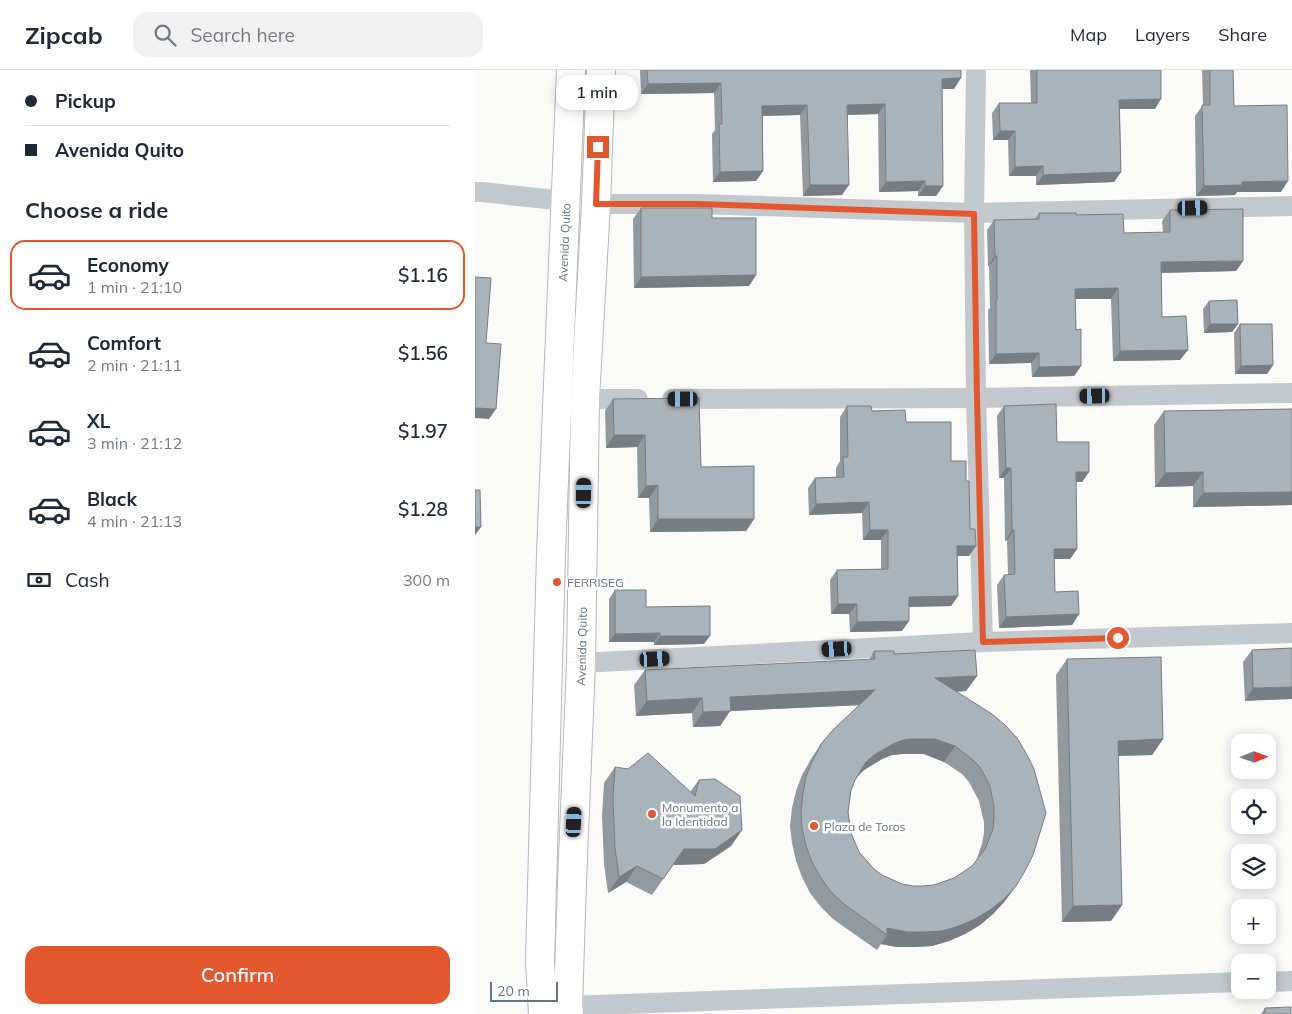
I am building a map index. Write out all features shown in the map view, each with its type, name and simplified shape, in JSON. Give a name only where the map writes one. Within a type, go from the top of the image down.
[{"type":"highway","name":"Avenida Quito","points":[[543,1014],[540,961],[541,901],[551,553],[571,70]]},
{"type":"highway","name":"Avenida Quito","points":[[569,1010],[581,663],[585,399],[596,204],[601,70]]},
{"type":"street","points":[[976,70],[974,214],[983,642]]},
{"type":"street","points":[[475,192],[565,202]]},
{"type":"street","points":[[596,204],[699,204],[974,214],[1292,206]]},
{"type":"street","points":[[585,399],[977,398],[1292,393]]},
{"type":"street","points":[[581,663],[983,642],[1292,633]]},
{"type":"street","points":[[1276,982],[1292,981]]},
{"type":"street","points":[[569,1010],[1231,982]]},
{"type":"building","points":[[647,70],[961,70],[961,78],[942,79],[943,186],[925,186],[925,181],[886,182],[885,104],[847,105],[849,185],[810,185],[807,105],[762,106],[763,171],[720,172],[719,124],[722,124],[721,83],[648,84]]},
{"type":"building","points":[[1037,70],[1161,70],[1161,99],[1119,100],[1121,172],[1043,175],[1043,166],[1015,167],[1015,131],[1000,131],[999,103],[1037,103]]},
{"type":"building","points":[[1210,70],[1233,70],[1234,106],[1287,105],[1288,181],[1242,182],[1242,185],[1204,186],[1202,105],[1210,105]]},
{"type":"building","points":[[641,208],[712,208],[712,218],[756,218],[756,275],[641,277]]},
{"type":"building","points":[[1243,209],[1243,261],[1161,262],[1162,317],[1186,316],[1188,350],[1120,351],[1118,288],[1075,289],[1076,330],[1081,329],[1081,366],[1039,367],[1039,353],[996,354],[997,256],[995,256],[994,220],[1039,219],[1039,213],[1076,213],[1076,215],[1123,214],[1124,233],[1170,232],[1170,210]]},
{"type":"building","points":[[475,277],[491,278],[486,343],[501,344],[496,409],[475,408]]},
{"type":"building","points":[[1237,300],[1238,324],[1210,324],[1209,301]]},
{"type":"building","points":[[1240,324],[1272,324],[1273,365],[1241,366]]},
{"type":"building","points":[[699,398],[701,467],[754,466],[754,519],[658,519],[658,485],[646,486],[645,435],[614,435],[613,399]]},
{"type":"building","points":[[1056,404],[1057,442],[1089,442],[1089,472],[1076,472],[1077,549],[1054,549],[1055,592],[1078,591],[1079,614],[1006,617],[1004,575],[1015,574],[1011,468],[1006,468],[1004,406]]},
{"type":"building","points":[[847,406],[871,406],[872,411],[905,410],[906,422],[951,422],[951,461],[966,461],[966,481],[969,481],[970,529],[975,529],[976,546],[957,546],[958,596],[909,597],[909,621],[857,622],[857,604],[838,604],[837,570],[888,569],[888,530],[870,530],[869,502],[816,504],[815,478],[844,477],[843,457],[848,457]]},
{"type":"building","points":[[1292,409],[1292,492],[1203,493],[1203,472],[1165,473],[1164,411]]},
{"type":"building","points":[[475,490],[480,490],[481,527],[475,527]]},
{"type":"building","points":[[615,590],[646,590],[646,607],[710,606],[710,636],[660,636],[660,633],[615,634]]},
{"type":"building","points":[[1292,648],[1292,687],[1253,688],[1252,650]]},
{"type":"building","points":[[975,650],[977,676],[935,678],[992,714],[1017,738],[1034,769],[1046,813],[1033,855],[1016,886],[990,910],[959,926],[942,931],[907,932],[887,928],[887,935],[844,904],[831,892],[812,862],[806,846],[801,811],[806,776],[813,760],[821,744],[832,731],[875,690],[730,697],[731,711],[703,712],[702,698],[647,701],[645,670],[875,659],[874,651],[894,651],[894,654]],"holes":[[[935,739],[955,746],[980,767],[990,786],[994,807],[993,829],[985,849],[972,866],[954,878],[934,885],[913,886],[902,884],[882,875],[859,852],[851,833],[848,812],[851,790],[866,762],[874,755],[903,740]]]},
{"type":"building","points":[[1161,657],[1163,739],[1118,741],[1122,905],[1073,906],[1067,659]]},
{"type":"building","points":[[648,753],[695,796],[699,780],[715,779],[740,796],[742,830],[715,849],[684,849],[663,879],[637,866],[619,877],[615,848],[613,800],[615,767],[628,769]]},
{"type":"building","points":[[1291,1007],[1291,1014],[1265,1014],[1265,1008]]},
{"type":"place","name":"FERRISEG","points":[[557,582]]},
{"type":"place","name":"Monumento a la Identidad","points":[[652,814]]},
{"type":"place","name":"Plaza de Toros","points":[[814,826]]},
{"type":"route","points":[[598,147],[596,204],[699,204],[974,214],[983,642],[1118,638]]}]
